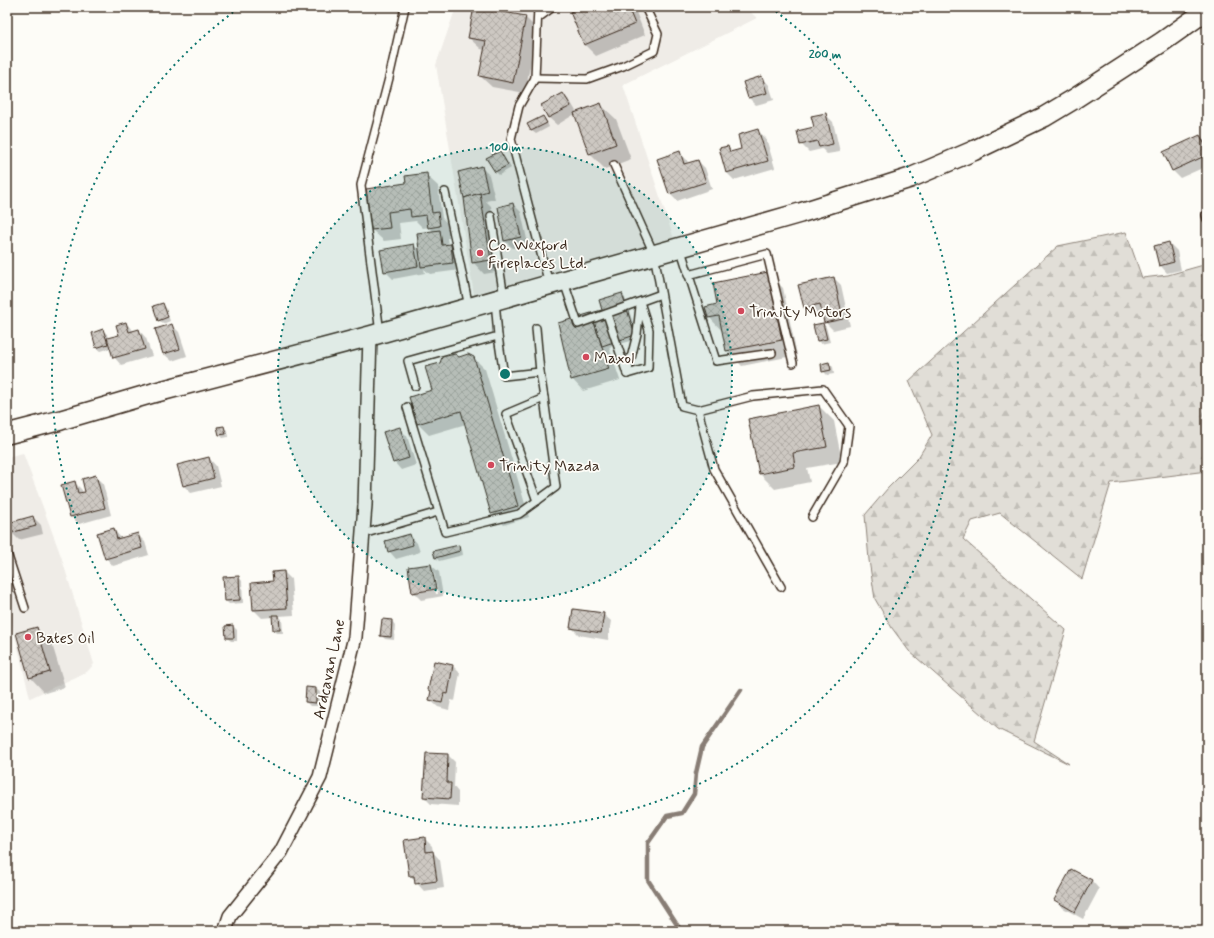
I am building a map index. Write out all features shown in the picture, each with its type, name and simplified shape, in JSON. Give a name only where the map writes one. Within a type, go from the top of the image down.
[{"type":"main road","points":[[7,434],[499,299],[800,213],[910,178],[973,151],[1044,116],[1074,99],[1162,42],[1207,10]]},
{"type":"street","name":"Ardcavan Lane","points":[[225,931],[230,916],[281,852],[320,777],[355,637],[375,334]]},
{"type":"lane","points":[[375,334],[361,185],[389,78],[405,7]]},
{"type":"lane","points":[[538,7],[535,78],[519,106],[511,139],[556,282],[578,324],[661,294]]},
{"type":"lane","points":[[538,18],[553,7]]},
{"type":"lane","points":[[535,78],[587,79],[623,66],[654,51],[658,34],[645,7]]},
{"type":"lane","points":[[614,165],[654,254],[682,406],[698,410],[753,396],[823,389],[849,426],[844,462],[812,517]]},
{"type":"lane","points":[[445,192],[469,307]]},
{"type":"lane","points":[[491,216],[499,299],[498,336],[504,376],[540,372]]},
{"type":"lane","points":[[680,247],[716,362],[772,353]]},
{"type":"lane","points":[[688,275],[767,254],[793,363]]},
{"type":"lane","points":[[627,374],[637,334],[640,302]]},
{"type":"lane","points":[[627,374],[648,368],[649,330],[640,302]]},
{"type":"lane","points":[[607,314],[627,374]]},
{"type":"lane","points":[[406,408],[444,532],[518,514],[556,487],[540,372],[536,328]]},
{"type":"lane","points":[[415,386],[408,361],[498,336]]},
{"type":"lane","points":[[537,501],[506,414],[544,398]]},
{"type":"lane","points":[[698,410],[714,469],[781,587]]},
{"type":"lane","points":[[363,534],[438,512]]},
{"type":"lane","points":[[7,553],[25,608]]},
{"type":"shaded area","points":[[456,7],[745,7],[757,18],[623,85],[674,239],[474,294],[436,65]]},
{"type":"shaded area","points":[[23,453],[61,556],[94,664],[87,672],[30,698],[7,603],[7,457]]},
{"type":"green space","points":[[1126,232],[1142,278],[1168,275],[1207,264],[1207,471],[1111,483],[1082,579],[1000,513],[972,521],[963,539],[1066,630],[1034,741],[1069,764],[998,729],[909,651],[892,628],[875,599],[869,560],[865,515],[888,488],[918,458],[932,435],[909,381],[1058,246]]},
{"type":"building","points":[[474,7],[526,16],[513,83],[479,76],[486,41],[468,38]]},
{"type":"building","points":[[581,7],[628,7],[635,24],[584,45],[570,12]]},
{"type":"building","points":[[762,76],[767,93],[748,98],[743,82]]},
{"type":"building","points":[[563,93],[571,106],[548,118],[541,105]]},
{"type":"building","points":[[601,103],[616,144],[589,154],[574,113]]},
{"type":"building","points":[[826,113],[833,144],[819,147],[817,141],[800,145],[797,131],[814,127],[811,116]]},
{"type":"building","points":[[543,116],[547,123],[531,131],[527,124]]},
{"type":"building","points":[[758,129],[768,161],[726,173],[719,148],[728,146],[730,152],[741,149],[738,135]]},
{"type":"building","points":[[1200,135],[1207,149],[1207,155],[1172,171],[1163,152]]},
{"type":"building","points":[[500,151],[508,165],[495,172],[486,158]]},
{"type":"building","points":[[680,151],[684,164],[698,160],[706,182],[669,194],[657,159]]},
{"type":"building","points":[[482,166],[488,191],[464,198],[458,172]]},
{"type":"building","points":[[427,173],[432,213],[438,212],[440,226],[428,228],[426,215],[411,217],[410,209],[388,212],[390,228],[371,230],[366,189],[406,183],[405,176]]},
{"type":"building","points":[[480,193],[491,260],[472,263],[464,198]]},
{"type":"building","points":[[513,203],[521,237],[504,241],[498,207]]},
{"type":"building","points":[[440,230],[442,245],[451,244],[453,263],[421,267],[417,233]]},
{"type":"building","points":[[1169,242],[1174,262],[1159,266],[1154,246]]},
{"type":"building","points":[[414,244],[418,266],[384,272],[380,250]]},
{"type":"building","name":"Trinity Motors","points":[[768,272],[782,340],[726,351],[719,316],[708,318],[705,307],[717,304],[713,283]]},
{"type":"building","points":[[834,277],[843,319],[824,323],[820,304],[804,308],[798,285]]},
{"type":"building","name":"Maxol","points":[[622,293],[635,335],[602,346],[591,313],[602,310],[599,300]]},
{"type":"building","points":[[163,303],[168,317],[158,321],[153,306]]},
{"type":"building","name":"Maxol","points":[[591,313],[609,369],[571,380],[558,323]]},
{"type":"building","points":[[126,322],[129,332],[139,329],[145,349],[113,358],[107,338],[119,335],[116,325]]},
{"type":"building","points":[[823,323],[827,339],[817,341],[813,325]]},
{"type":"building","points":[[172,324],[180,349],[163,354],[155,329]]},
{"type":"building","points":[[103,329],[108,344],[96,348],[92,333]]},
{"type":"building","name":"Trinity Mazda","points":[[455,354],[459,357],[468,354],[474,357],[518,506],[491,514],[461,411],[417,424],[409,397],[432,390],[425,367],[440,363],[442,357]]},
{"type":"building","points":[[829,362],[831,370],[822,372],[821,364]]},
{"type":"building","points":[[819,405],[827,447],[793,453],[795,467],[759,474],[748,419]]},
{"type":"building","points":[[224,426],[226,434],[219,435],[217,427]]},
{"type":"building","points":[[400,427],[409,458],[393,463],[383,432]]},
{"type":"building","points":[[209,457],[214,478],[183,486],[177,465]]},
{"type":"building","points":[[96,475],[105,508],[70,517],[61,485],[75,481],[78,493],[85,492],[82,479]]},
{"type":"building","points":[[33,516],[36,526],[10,533],[8,523]]},
{"type":"building","points":[[114,528],[117,539],[138,533],[142,548],[105,559],[97,533]]},
{"type":"building","points":[[410,534],[413,545],[388,552],[385,541]]},
{"type":"building","points":[[459,545],[460,551],[435,558],[433,551]]},
{"type":"building","points":[[431,564],[436,589],[412,593],[408,567]]},
{"type":"building","points":[[284,571],[287,608],[253,610],[251,583],[273,581],[272,572]]},
{"type":"building","points":[[239,576],[240,600],[225,601],[223,577]]},
{"type":"building","points":[[573,609],[604,613],[601,633],[570,628]]},
{"type":"building","points":[[272,615],[279,615],[280,630],[273,630]]},
{"type":"building","points":[[382,619],[392,620],[391,637],[380,636]]},
{"type":"building","points":[[233,625],[234,638],[226,638],[225,626]]},
{"type":"building","points":[[37,627],[50,672],[29,678],[16,633]]},
{"type":"building","points":[[434,661],[453,665],[448,694],[444,693],[442,703],[429,700],[431,691],[428,690]]},
{"type":"building","points":[[306,687],[316,688],[316,703],[305,702]]},
{"type":"building","points":[[426,753],[448,754],[447,783],[451,783],[450,799],[423,797]]},
{"type":"building","points":[[425,837],[426,852],[433,851],[437,881],[415,884],[414,876],[409,876],[404,840]]},
{"type":"building","points":[[1071,869],[1092,880],[1075,912],[1054,900]]},
{"type":"waterway","points":[[681,931],[648,880],[648,843],[667,816],[682,813],[694,794],[696,773],[702,747],[741,690]]},
{"type":"place","name":"Co. Wexford Fireplaces Ltd.","points":[[480,253]]},
{"type":"place","name":"Trinity Motors","points":[[741,311]]},
{"type":"place","name":"Maxol","points":[[586,357]]},
{"type":"place","name":"Trinity Mazda","points":[[491,465]]},
{"type":"place","name":"Bates Oil","points":[[28,637]]}]
